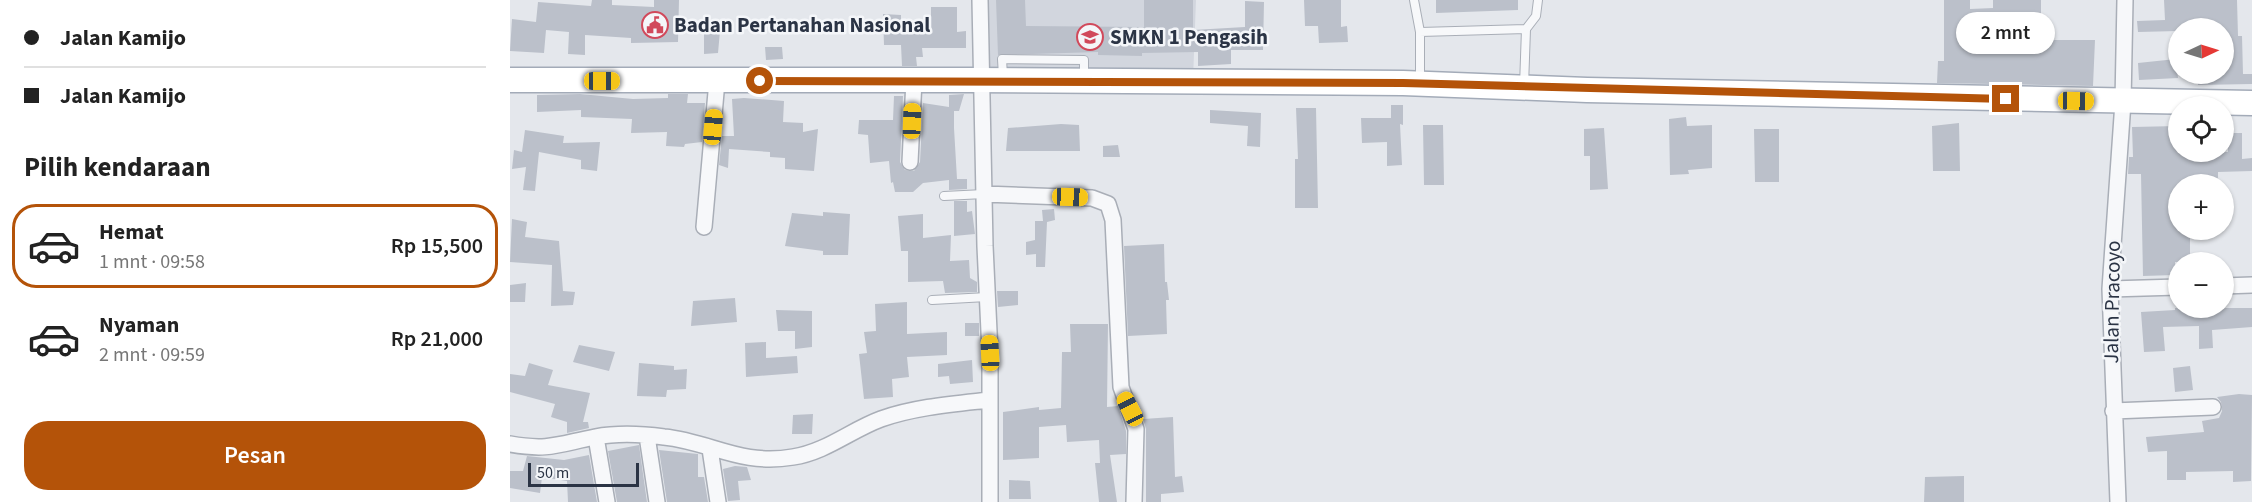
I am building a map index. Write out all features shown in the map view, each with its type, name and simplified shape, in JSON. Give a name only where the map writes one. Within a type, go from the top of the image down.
[{"type":"main road","points":[[510,80],[992,80],[1420,84],[2123,102],[2252,103]]},
{"type":"street","points":[[980,0],[992,80],[984,194],[990,502]]},
{"type":"street","name":"Jalan Pracoyo","points":[[2118,502],[2110,289],[2123,102],[2125,0]]},
{"type":"street","points":[[910,162],[914,80]]},
{"type":"street","points":[[704,227],[717,81]]},
{"type":"street","points":[[984,194],[1092,198],[1108,204],[1112,212],[1121,387],[1136,429],[1134,502]]},
{"type":"street","points":[[2234,286],[2252,285]]},
{"type":"street","points":[[2110,289],[2168,287]]},
{"type":"street","points":[[510,444],[547,448],[596,437],[647,436],[666,437],[758,460],[794,457],[815,452],[883,418],[936,406],[989,400]]},
{"type":"street","points":[[2114,411],[2213,407]]},
{"type":"street","points":[[647,436],[657,502]]},
{"type":"street","points":[[596,437],[607,502]]},
{"type":"street","points":[[710,449],[718,502]]},
{"type":"lane","points":[[1414,0],[1420,32],[1420,84]]},
{"type":"lane","points":[[1524,87],[1526,29],[1536,16],[1538,0]]},
{"type":"lane","points":[[1420,32],[1526,29]]},
{"type":"lane","points":[[944,196],[984,194]]},
{"type":"lane","points":[[932,300],[987,297]]},
{"type":"shaded area","name":"SMKN 1 Pengasih","points":[[985,0],[1196,0],[1193,79],[987,75]]},
{"type":"building","points":[[592,0],[612,0],[612,5],[654,7],[654,0],[679,0],[678,42],[631,43],[631,38],[585,35],[585,55],[568,54],[569,32],[546,30],[544,53],[510,51],[512,19],[536,22],[538,2],[591,6]]},
{"type":"building","points":[[996,0],[1025,0],[1026,26],[1144,27],[1144,0],[1193,0],[1193,30],[1245,27],[1245,1],[1264,2],[1263,50],[1231,50],[1231,64],[1198,66],[1198,52],[1142,53],[1142,56],[1098,55],[1098,52],[998,55]]},
{"type":"building","points":[[1304,0],[1341,0],[1341,27],[1347,26],[1348,42],[1319,43],[1318,26],[1305,26]]},
{"type":"building","points":[[1436,0],[1518,0],[1518,10],[1436,13]]},
{"type":"building","points":[[1944,0],[1970,0],[1970,9],[1993,8],[1993,0],[2041,0],[2041,40],[2095,40],[2093,86],[1937,83],[1938,61],[1944,61]]},
{"type":"building","points":[[2164,0],[2237,0],[2238,36],[2242,36],[2243,74],[2252,74],[2252,84],[2198,85],[2234,84],[2234,18],[2168,18],[2168,31],[2138,32],[2137,21],[2165,20]]},
{"type":"building","points":[[931,7],[957,7],[957,32],[966,31],[966,48],[922,48],[923,57],[916,57],[917,66],[902,66],[901,45],[884,45],[883,14],[901,15],[901,29],[931,28]]},
{"type":"building","points":[[704,31],[720,31],[718,53],[704,54]]},
{"type":"building","points":[[765,47],[782,47],[783,59],[766,60]]},
{"type":"building","points":[[2168,60],[2168,79],[2139,80],[2138,63]]},
{"type":"building","points":[[580,94],[633,99],[668,98],[668,94],[688,94],[687,103],[705,103],[702,142],[685,144],[684,147],[666,146],[667,132],[631,133],[632,119],[581,117],[581,110],[537,112],[537,95]]},
{"type":"building","points":[[964,94],[959,111],[954,111],[954,128],[957,179],[967,179],[967,189],[949,190],[949,180],[923,183],[913,192],[895,192],[893,182],[891,183],[889,161],[870,163],[868,135],[858,134],[859,120],[893,120],[894,96],[903,96],[900,162],[905,170],[914,171],[920,162],[923,103],[949,107],[949,95]]},
{"type":"building","points":[[732,99],[784,101],[783,122],[803,123],[803,132],[818,129],[814,171],[785,169],[785,158],[770,157],[770,152],[729,149],[728,168],[719,165],[722,136],[734,136]]},
{"type":"building","points":[[1391,105],[1403,105],[1403,125],[1400,124],[1402,165],[1387,166],[1387,142],[1362,143],[1361,118],[1391,118]]},
{"type":"building","points":[[1296,108],[1316,108],[1318,208],[1295,208],[1295,159],[1298,159]]},
{"type":"building","points":[[1210,110],[1261,113],[1260,147],[1247,146],[1248,126],[1210,123]]},
{"type":"building","points":[[1686,117],[1687,126],[1712,125],[1712,168],[1688,170],[1689,174],[1670,175],[1669,119]]},
{"type":"building","points":[[1959,123],[1960,171],[1933,171],[1932,126]]},
{"type":"building","points":[[1079,125],[1080,151],[1006,151],[1008,128]]},
{"type":"building","points":[[1423,125],[1443,125],[1444,185],[1424,185]]},
{"type":"building","points":[[2168,126],[2168,162],[2234,162],[2234,133],[2242,133],[2242,159],[2252,158],[2252,171],[2168,174],[2168,240],[2190,240],[2190,252],[2168,252],[2168,275],[2143,276],[2141,174],[2128,174],[2129,157],[2133,157],[2132,127]]},
{"type":"building","points":[[1604,128],[1608,189],[1590,190],[1590,156],[1584,156],[1584,129]]},
{"type":"building","points":[[1754,129],[1779,129],[1779,182],[1755,182]]},
{"type":"building","points":[[525,130],[564,136],[563,143],[600,142],[597,171],[581,169],[581,160],[539,152],[535,191],[523,190],[526,167],[512,169],[514,150],[522,152]]},
{"type":"building","points":[[1118,145],[1120,157],[1103,157],[1103,146]]},
{"type":"building","points":[[954,201],[967,201],[967,212],[972,211],[975,234],[954,236]]},
{"type":"building","points":[[1054,209],[1055,220],[1047,222],[1045,267],[1036,267],[1036,254],[1026,255],[1026,242],[1035,240],[1035,221],[1043,221],[1042,210]]},
{"type":"building","points":[[823,212],[850,214],[848,255],[823,255],[823,251],[785,246],[792,213],[823,216]]},
{"type":"building","points":[[923,214],[923,238],[951,235],[950,261],[969,260],[970,278],[977,282],[977,292],[945,293],[943,281],[908,282],[908,251],[901,251],[898,216]]},
{"type":"building","points":[[512,219],[527,222],[525,237],[559,241],[563,291],[575,292],[573,305],[551,306],[552,265],[510,262]]},
{"type":"building","points":[[1164,244],[1165,282],[1167,282],[1169,300],[1166,300],[1167,334],[1128,336],[1124,246]]},
{"type":"building","points":[[526,283],[525,302],[510,302],[510,285]]},
{"type":"building","points":[[997,291],[1018,291],[1018,305],[998,307]]},
{"type":"building","points":[[735,298],[737,322],[691,326],[693,301]]},
{"type":"building","points":[[907,302],[907,334],[947,332],[947,355],[907,357],[909,377],[892,379],[893,397],[864,399],[859,354],[867,353],[864,332],[876,331],[875,304]]},
{"type":"building","points":[[2234,308],[2252,308],[2252,327],[2212,330],[2213,348],[2199,349],[2199,326],[2163,327],[2165,351],[2144,352],[2141,312],[2168,310],[2168,318],[2234,318]]},
{"type":"building","points":[[776,310],[812,311],[812,347],[795,349],[795,331],[778,331]]},
{"type":"building","points":[[965,323],[979,323],[979,336],[965,336]]},
{"type":"building","points":[[1070,324],[1108,324],[1107,407],[1118,406],[1126,431],[1126,454],[1110,455],[1117,502],[1099,502],[1095,463],[1100,463],[1099,440],[1067,442],[1066,425],[1039,427],[1039,458],[1003,460],[1003,412],[1039,407],[1039,410],[1061,408],[1062,352],[1071,352]]},
{"type":"building","points":[[766,342],[766,358],[797,356],[798,373],[746,377],[745,343]]},
{"type":"building","points":[[579,345],[615,352],[609,371],[573,362]]},
{"type":"building","points":[[972,360],[973,382],[950,384],[949,376],[938,377],[938,364]]},
{"type":"building","points":[[529,363],[553,370],[548,385],[590,393],[583,422],[588,422],[589,428],[567,433],[567,422],[551,417],[555,404],[510,392],[510,374],[525,376]]},
{"type":"building","points":[[639,363],[674,366],[674,370],[687,369],[686,389],[667,390],[666,397],[637,396]]},
{"type":"building","points":[[2190,366],[2193,390],[2175,392],[2173,368]]},
{"type":"building","points":[[2252,395],[2251,481],[2233,482],[2233,471],[2186,472],[2186,480],[2167,480],[2167,451],[2148,452],[2146,437],[2204,432],[2202,421],[2219,418],[2222,411],[2221,402],[2217,397]]},
{"type":"building","points":[[813,414],[812,434],[792,434],[793,415]]},
{"type":"building","points":[[1173,417],[1175,477],[1182,476],[1184,492],[1161,494],[1161,502],[1146,502],[1146,429],[1143,419]]},
{"type":"building","points":[[639,445],[647,502],[617,502],[608,451]]},
{"type":"building","points":[[659,450],[698,454],[698,477],[704,477],[708,502],[667,502]]},
{"type":"building","points":[[589,455],[597,502],[568,502],[567,481],[542,477],[540,493],[510,488],[510,471],[523,471],[527,456],[564,460]]},
{"type":"building","points":[[735,466],[747,467],[751,480],[738,481],[740,500],[728,501],[723,469]]},
{"type":"building","points":[[1964,476],[1964,502],[1924,502],[1925,477]]},
{"type":"building","points":[[1009,480],[1030,481],[1031,499],[1009,499]]},
{"type":"place","name":"Badan Pertanahan Nasional","points":[[655,25]]},
{"type":"place","name":"SMKN 1 Pengasih","points":[[1090,37]]},
{"type":"route","points":[[760,81],[1403,83],[1587,90],[2006,99]]}]
